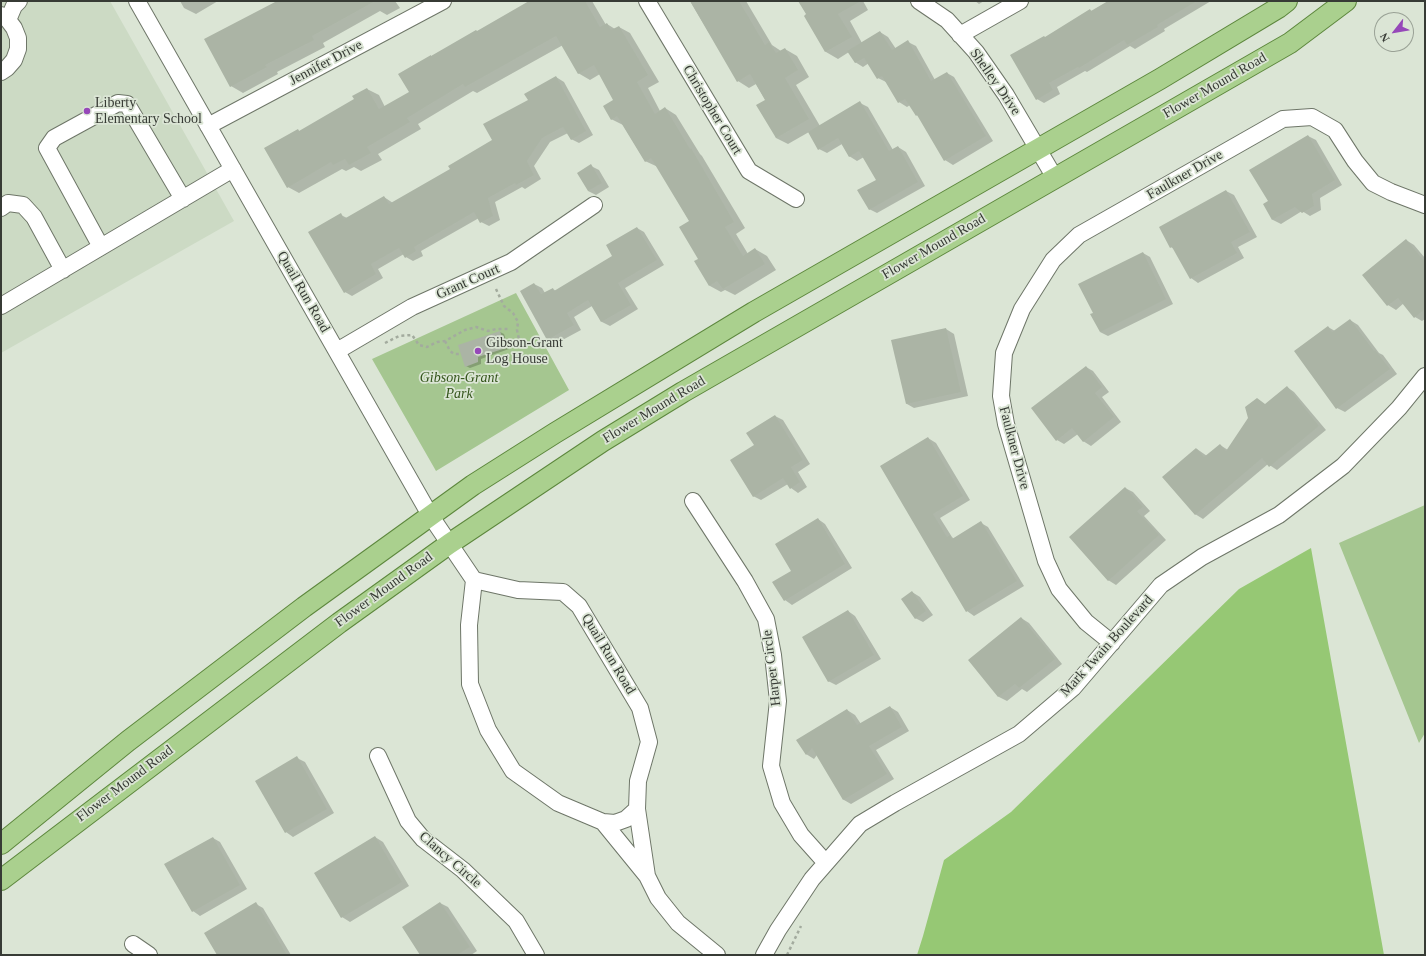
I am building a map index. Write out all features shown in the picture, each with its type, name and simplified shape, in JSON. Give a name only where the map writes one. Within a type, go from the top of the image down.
[{"type":"main road","points":[[1,844],[128,741],[298,612],[430,515],[501,467],[686,352],[1160,79],[1278,8],[1287,1]]},
{"type":"main road","name":"Flower Mound Road","points":[[1,880],[307,647],[449,544],[603,441],[683,392],[1290,42],[1346,1]]},
{"type":"street","points":[[1,72],[14,60],[18,49],[18,38],[14,28],[4,18],[19,1]]},
{"type":"street","name":"Quail Run Road","points":[[137,1],[430,515],[474,580],[469,625],[470,684],[488,730],[514,771],[558,803],[603,822],[615,823],[626,819],[637,810]]},
{"type":"street","name":"Jennifer Drive","points":[[208,126],[443,1]]},
{"type":"street","name":"Christopher Court","points":[[647,1],[749,171],[796,199]]},
{"type":"street","name":"Shelley Drive","points":[[919,1],[947,20],[976,52],[1006,96],[1055,178]]},
{"type":"street","points":[[960,35],[1020,1]]},
{"type":"street","points":[[101,247],[47,148],[54,138],[118,103],[127,104],[183,199]]},
{"type":"street","name":"Faulkner Drive","points":[[1112,643],[1086,622],[1059,589],[1046,561],[1006,424],[1001,396],[1004,353],[1022,309],[1053,260],[1079,236],[1283,119],[1312,116],[1335,130],[1355,161],[1373,183],[1391,192],[1425,205]]},
{"type":"street","points":[[1,306],[233,169]]},
{"type":"street","points":[[1,208],[8,203],[24,205],[34,217],[63,270]]},
{"type":"street","name":"Grant Court","points":[[337,351],[412,307],[511,262],[594,205]]},
{"type":"street","name":"Mark Twain Boulevard","points":[[764,955],[778,930],[808,885],[860,824],[1019,734],[1072,688],[1161,585],[1202,557],[1279,515],[1343,466],[1399,408],[1425,376]]},
{"type":"street","name":"Harper Circle","points":[[693,501],[745,581],[766,619],[773,655],[778,701],[771,766],[782,803],[801,835],[826,863]]},
{"type":"street","name":"Quail Run Road","points":[[474,580],[518,590],[563,592],[579,606],[640,708],[649,742],[638,781],[637,810],[647,876]]},
{"type":"street","name":"Clancy Circle","points":[[378,756],[408,821],[423,839],[463,870],[516,921],[536,955]]},
{"type":"street","name":"Quail Run Road","points":[[603,822],[647,876],[658,898],[678,923],[717,955]]},
{"type":"street","points":[[133,944],[149,955]]},
{"type":"path","points":[[496,289],[504,306],[513,313],[518,322],[517,330],[520,344]]},
{"type":"path","points":[[381,345],[399,336],[412,335],[419,345],[427,347],[437,342],[445,341],[465,330],[476,327],[488,331],[508,328],[517,330]]},
{"type":"path","points":[[500,331],[508,328]]},
{"type":"path","points":[[445,341],[450,351],[454,354],[461,354]]},
{"type":"shaded area","name":"Liberty Elementary School","points":[[1,1],[110,1],[234,221],[1,353]]},
{"type":"shaded area","points":[[1311,548],[1384,955],[917,955],[944,860],[1011,812],[1239,589]]},
{"type":"green space","name":"Gibson-Grant Park","points":[[516,293],[569,390],[436,471],[372,359]]},
{"type":"green space","points":[[1425,505],[1425,733],[1419,743],[1339,543]]},
{"type":"building","points":[[277,1],[375,1],[312,36],[314,40],[265,65],[267,67],[230,87],[204,39]]},
{"type":"building","points":[[529,1],[585,1],[600,27],[607,23],[611,30],[619,26],[648,75],[637,82],[655,114],[665,107],[690,149],[691,148],[734,222],[725,227],[743,256],[755,248],[765,264],[723,289],[717,281],[709,286],[694,261],[698,259],[679,227],[689,221],[651,158],[645,162],[617,116],[611,120],[603,106],[613,100],[594,65],[578,74],[556,36],[465,87],[463,84],[407,118],[410,122],[367,147],[371,153],[349,165],[345,159],[333,165],[331,162],[287,188],[264,148],[298,129],[299,131],[354,99],[352,96],[367,88],[379,109],[409,92],[398,74]]},
{"type":"building","points":[[690,1],[739,1],[765,45],[769,42],[776,53],[785,48],[798,70],[785,78],[809,119],[776,138],[756,105],[765,100],[750,74],[737,82]]},
{"type":"building","points":[[798,1],[861,1],[838,14],[852,37],[825,52],[804,16],[806,14]]},
{"type":"building","points":[[1108,1],[1197,1],[1157,25],[1158,27],[1127,45],[1124,40],[1079,68],[1078,67],[1049,83],[1053,90],[1036,100],[1010,55],[1044,36],[1045,37],[1090,9],[1091,11]]},
{"type":"building","points":[[880,31],[892,50],[908,40],[931,81],[947,72],[986,136],[944,161],[917,115],[916,116],[905,99],[898,103],[882,76],[877,79],[864,58],[855,63],[847,51]]},
{"type":"building","points":[[556,76],[586,131],[571,140],[563,127],[542,138],[527,161],[534,175],[516,185],[515,183],[488,198],[493,216],[480,223],[474,212],[414,247],[416,251],[405,258],[399,248],[371,264],[376,274],[344,293],[308,232],[341,213],[344,219],[384,196],[389,204],[450,169],[448,166],[492,140],[483,124],[528,100],[524,94]]},
{"type":"building","points":[[860,101],[889,151],[898,146],[918,182],[869,210],[857,190],[876,180],[859,151],[849,157],[838,138],[818,150],[808,132]]},
{"type":"building","points":[[1308,135],[1335,180],[1312,194],[1314,206],[1302,213],[1295,207],[1272,220],[1263,204],[1268,201],[1249,170]]},
{"type":"building","points":[[591,164],[602,183],[588,191],[577,173]]},
{"type":"building","points":[[1226,190],[1250,232],[1231,242],[1237,253],[1190,279],[1172,247],[1170,248],[1159,227]]},
{"type":"building","points":[[637,227],[657,260],[618,283],[631,305],[601,322],[588,300],[567,313],[574,325],[547,340],[520,291],[534,283],[541,294],[553,288],[554,291],[612,256],[606,245]]},
{"type":"building","points":[[1406,239],[1425,262],[1425,309],[1414,318],[1398,298],[1387,306],[1362,275]]},
{"type":"building","points":[[1143,252],[1166,299],[1100,332],[1090,314],[1093,313],[1078,284]]},
{"type":"building","points":[[1350,319],[1374,351],[1375,350],[1390,369],[1336,409],[1294,351],[1328,326],[1332,332]]},
{"type":"building","points":[[946,328],[961,392],[906,404],[891,340]]},
{"type":"building","name":"Gibson-Grant Log House","points":[[500,331],[506,348],[478,357],[478,362],[465,367],[458,345]]},
{"type":"building","points":[[1086,366],[1102,387],[1095,393],[1114,417],[1083,442],[1072,428],[1056,441],[1031,408]]},
{"type":"building","points":[[1287,386],[1319,426],[1269,467],[1262,458],[1195,515],[1162,477],[1196,448],[1204,457],[1220,444],[1226,451],[1248,418],[1245,407],[1257,398],[1265,404]]},
{"type":"building","points":[[775,415],[803,460],[791,467],[800,482],[790,489],[783,478],[753,497],[730,460],[754,445],[746,433]]},
{"type":"building","points":[[928,437],[963,496],[933,514],[947,537],[950,535],[952,539],[981,521],[1017,581],[966,612],[880,466]]},
{"type":"building","points":[[1125,487],[1143,507],[1137,511],[1159,535],[1108,581],[1069,537]]},
{"type":"building","points":[[818,518],[845,564],[784,601],[772,582],[791,571],[775,544]]},
{"type":"building","points":[[912,591],[926,611],[915,619],[901,599]]},
{"type":"building","points":[[848,610],[874,655],[828,682],[802,637]]},
{"type":"building","points":[[1021,617],[1055,659],[1019,688],[1015,684],[998,697],[968,660]]},
{"type":"building","points":[[890,706],[902,727],[869,746],[887,774],[843,800],[812,748],[806,755],[796,740],[847,709],[857,725]]},
{"type":"building","points":[[297,756],[327,809],[285,833],[255,781]]},
{"type":"building","points":[[375,836],[402,882],[341,918],[314,873]]},
{"type":"building","points":[[213,837],[240,885],[192,912],[164,864]]},
{"type":"building","points":[[256,902],[287,955],[217,955],[204,933]]},
{"type":"building","points":[[440,902],[470,947],[457,955],[420,955],[402,927]]},
{"type":"place","name":"Liberty Elementary School","points":[[87,111]]},
{"type":"place","name":"Gibson-Grant Log House","points":[[478,351]]}]
